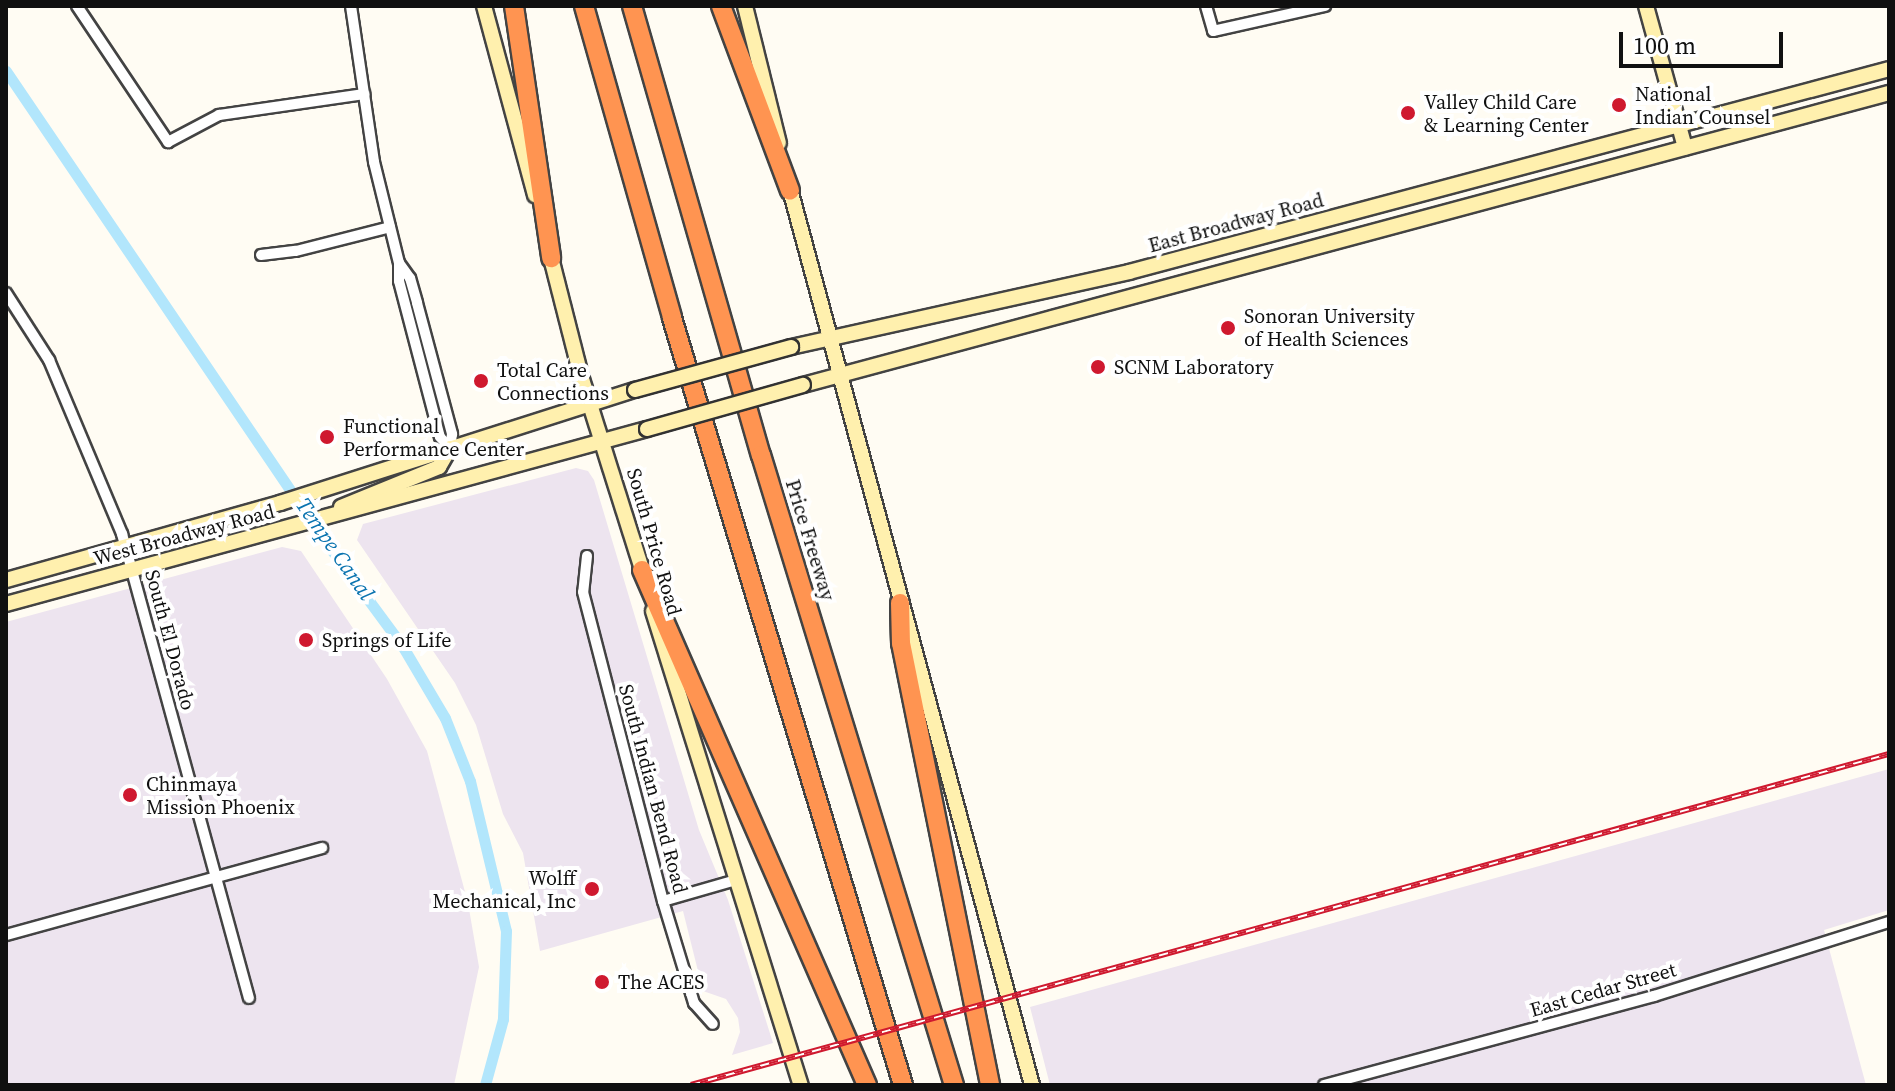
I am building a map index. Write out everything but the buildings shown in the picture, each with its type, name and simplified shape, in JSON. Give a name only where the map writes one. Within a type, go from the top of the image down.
[{"type":"highway","points":[[514,6],[551,258]]},
{"type":"highway","points":[[584,6],[676,333],[903,1085]]},
{"type":"highway","name":"Price Freeway","points":[[632,6],[761,455],[954,1085]]},
{"type":"highway","points":[[721,6],[790,191]]},
{"type":"highway","points":[[642,570],[867,1085]]},
{"type":"highway","points":[[900,603],[901,643],[990,1085]]},
{"type":"main road","name":"South Price Road","points":[[484,6],[590,402],[661,641],[801,1085]]},
{"type":"main road","points":[[1646,6],[1685,148]]},
{"type":"main road","points":[[750,7],[790,191],[1032,1085]]},
{"type":"main road","name":"East Broadway Road","points":[[590,402],[832,337],[1129,272],[1889,69]]},
{"type":"main road","points":[[603,441],[1889,93]]},
{"type":"main road","points":[[1284,230],[1290,254]]},
{"type":"main road","points":[[1129,272],[1135,295]]},
{"type":"main road","name":"West Broadway Road","points":[[6,580],[280,503],[590,402]]},
{"type":"main road","name":"West Broadway Road","points":[[6,604],[603,441]]},
{"type":"main road","points":[[332,516],[339,508],[373,491],[439,467],[450,448]]},
{"type":"street","points":[[77,6],[168,142],[219,115],[364,94]]},
{"type":"street","points":[[351,6],[364,94],[399,263],[399,281],[440,437],[450,448]]},
{"type":"street","points":[[1206,6],[1213,31],[1325,6]]},
{"type":"street","points":[[261,255],[296,251],[390,227]]},
{"type":"street","points":[[399,263],[410,278],[434,363],[452,434],[450,448]]},
{"type":"street","name":"South El Dorado","points":[[6,293],[49,360],[126,547],[249,998]]},
{"type":"street","points":[[416,349],[434,363]]},
{"type":"street","name":"South Indian Bend Road","points":[[587,556],[583,592],[663,901],[694,1003],[713,1024]]},
{"type":"street","points":[[6,935],[322,848]]},
{"type":"street","points":[[663,901],[736,880]]},
{"type":"street","name":"East Cedar Street","points":[[1324,1085],[1654,996],[1889,922]]},
{"type":"shaded area","points":[[576,468],[588,471],[594,480],[699,830],[728,900],[773,1043],[732,1055],[740,1032],[738,1018],[726,999],[703,991],[683,911],[540,951],[523,853],[503,814],[476,725],[455,683],[357,540],[363,524]]},
{"type":"shaded area","points":[[282,547],[301,551],[387,679],[427,751],[468,903],[479,967],[454,1085],[6,1085],[6,622]]},
{"type":"shaded area","points":[[1889,769],[1889,910],[1824,930],[1866,1085],[1050,1085],[1030,1007]]},
{"type":"waterway","name":"Tempe Canal","points":[[6,71],[322,537],[403,647],[445,718],[470,781],[506,931],[503,1019],[485,1085]]},
{"type":"railway","points":[[691,1085],[1889,754]]},
{"type":"place","name":"National Indian Counsel","points":[[1619,105]]},
{"type":"place","name":"Valley Child Care & Learning Center","points":[[1408,113]]},
{"type":"place","name":"Sonoran University of Health Sciences","points":[[1228,328]]},
{"type":"place","name":"SCNM Laboratory","points":[[1098,367]]},
{"type":"place","name":"Total Care Connections","points":[[481,381]]},
{"type":"place","name":"Functional Performance Center","points":[[327,437]]},
{"type":"place","name":"Springs of Life","points":[[306,640]]},
{"type":"place","name":"Chinmaya Mission Phoenix","points":[[130,795]]},
{"type":"place","name":"Wolff Mechanical, Inc","points":[[592,889]]},
{"type":"place","name":"The ACES","points":[[602,982]]}]
